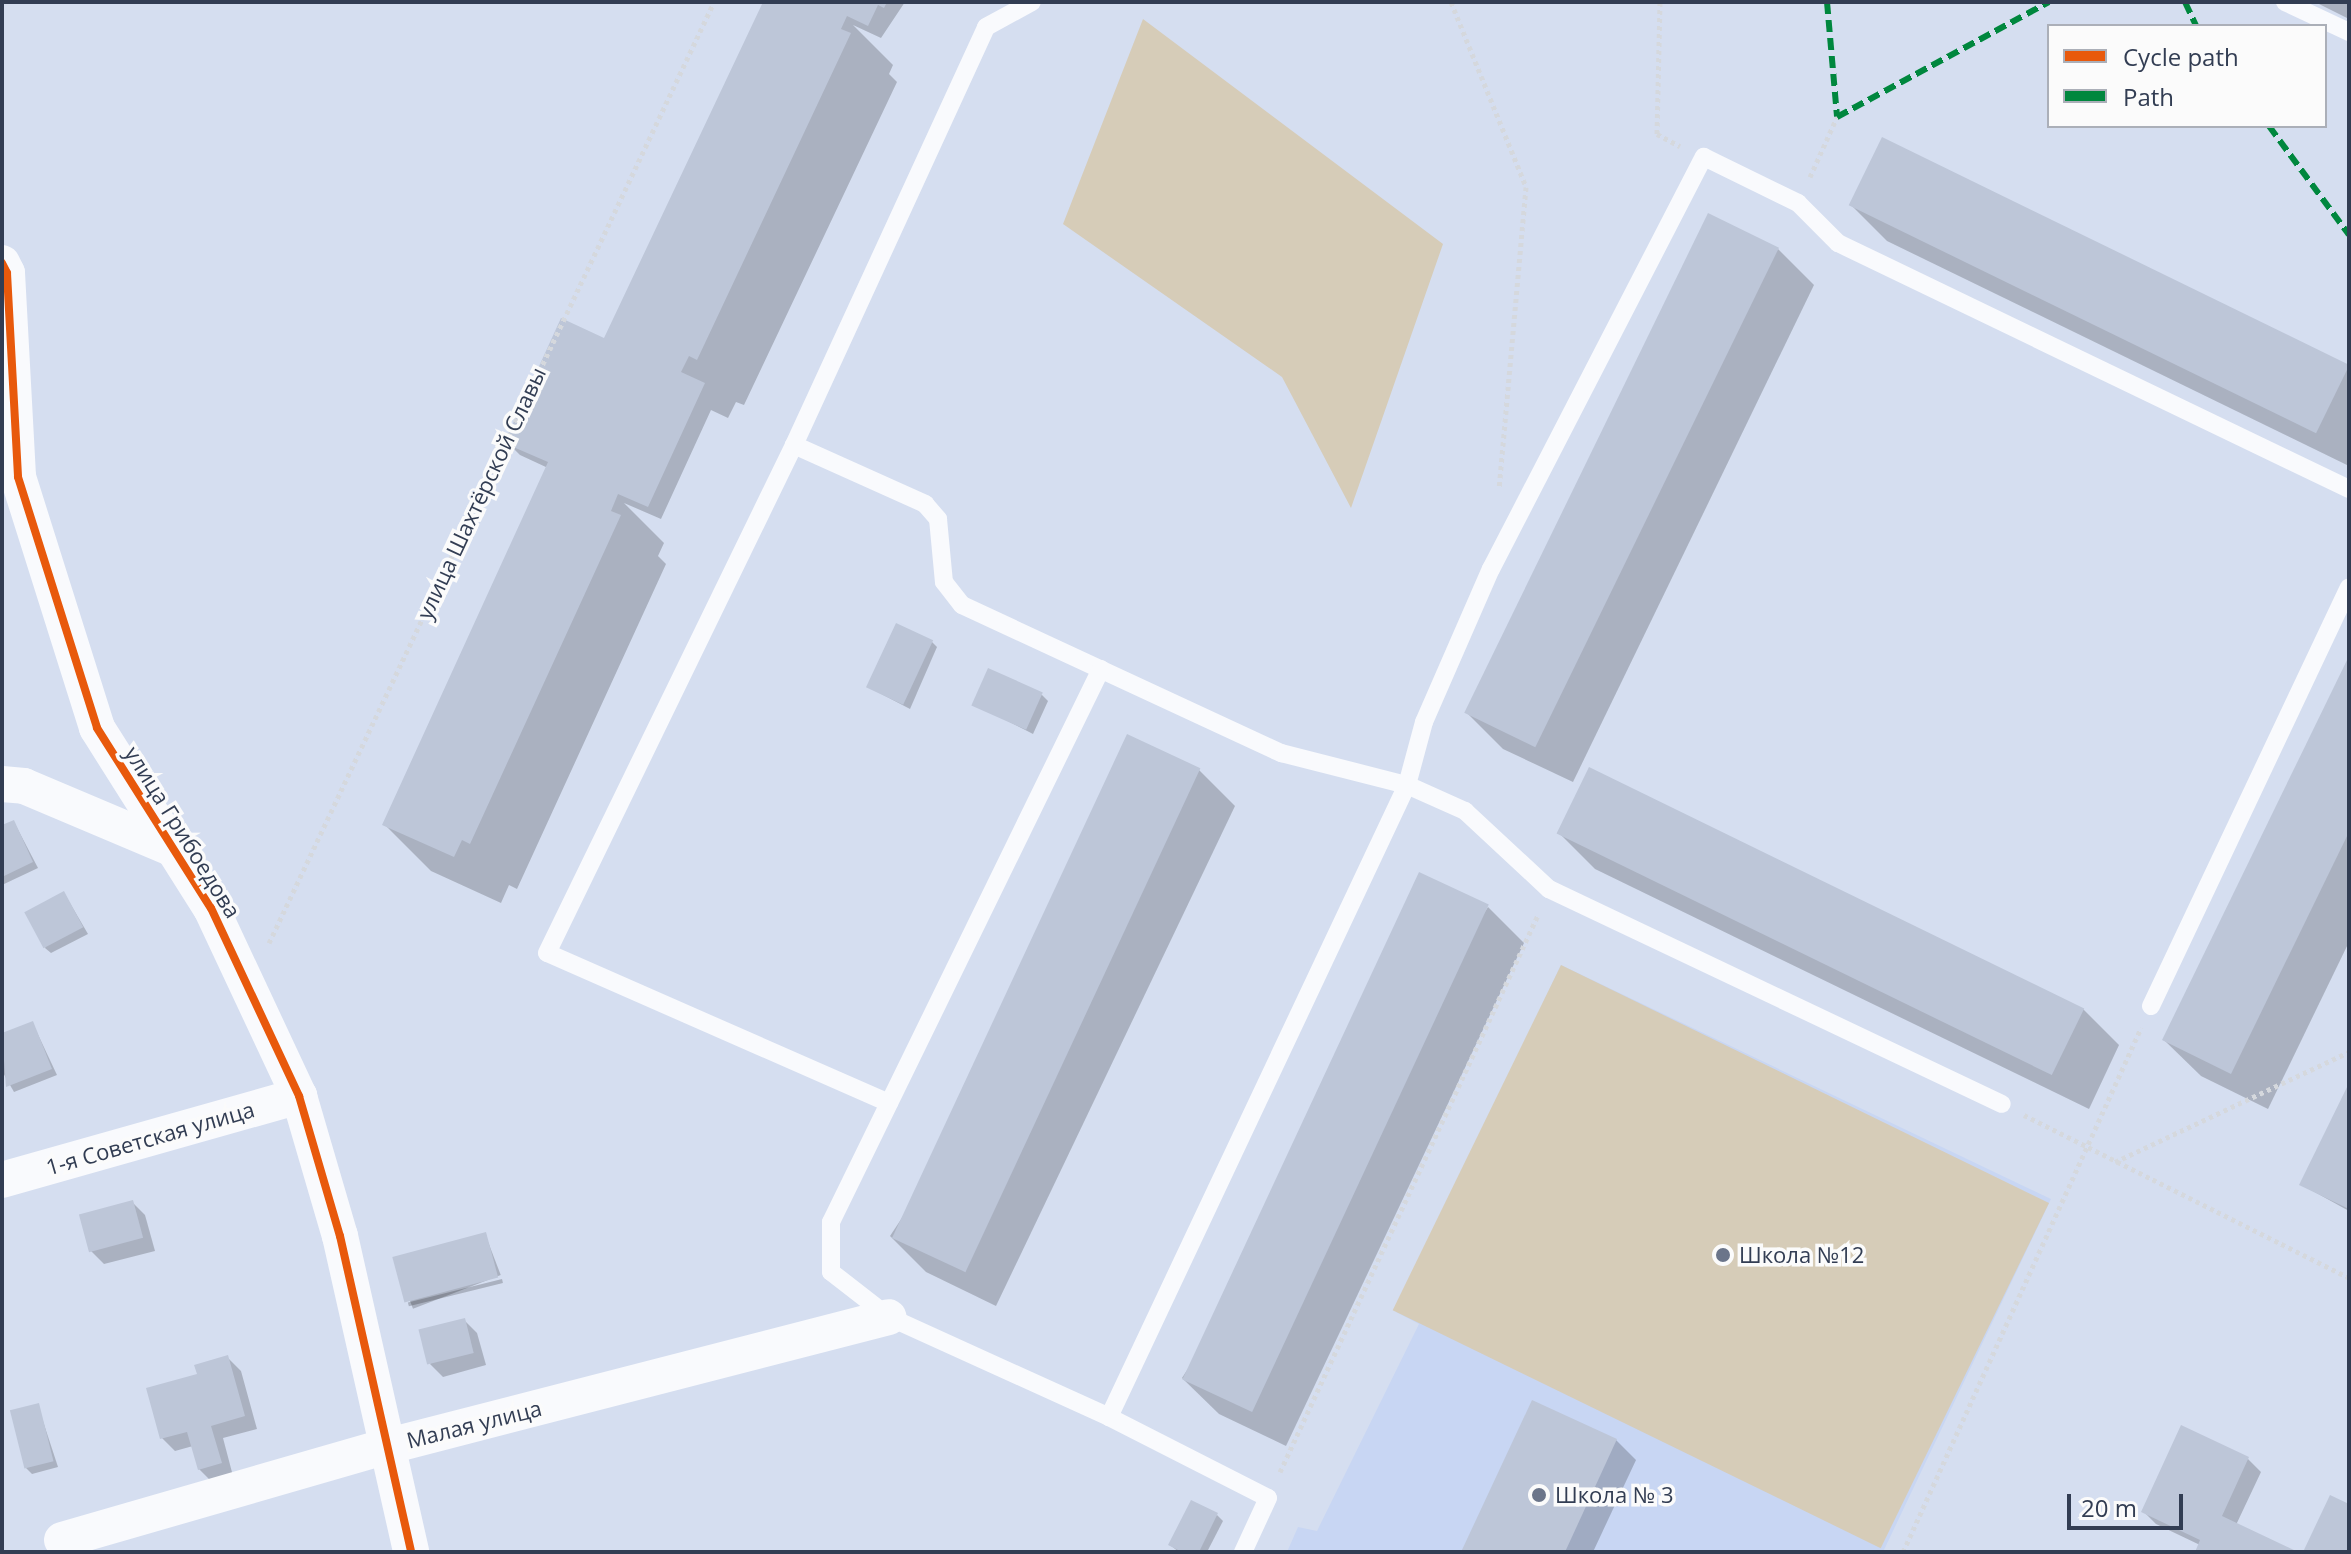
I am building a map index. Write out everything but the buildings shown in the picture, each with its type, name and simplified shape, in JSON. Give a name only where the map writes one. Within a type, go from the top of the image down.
[{"type":"street","name":"улица Грибоедова","points":[[2,263],[7,273],[18,477],[97,728],[178,851],[250,983],[299,1096],[340,1236],[411,1552]]},
{"type":"street","points":[[2,784],[24,786],[178,851]]},
{"type":"street","name":"1-я Советская улица","points":[[2,1180],[299,1096]]},
{"type":"street","name":"Малая улица","points":[[62,1540],[385,1447],[889,1317]]},
{"type":"lane","points":[[889,1103],[547,953],[794,445],[986,27],[1032,2]]},
{"type":"lane","points":[[2285,2],[2349,32]]},
{"type":"lane","points":[[1109,1417],[1407,785],[1424,722],[1491,569],[1704,157],[1798,203],[1838,243],[2349,489]]},
{"type":"lane","points":[[794,445],[925,504],[938,519],[944,582],[962,605],[1281,753],[1407,785],[1465,811],[1549,889],[2002,1104]]},
{"type":"lane","points":[[2151,1006],[2349,588]]},
{"type":"lane","points":[[1101,669],[831,1222],[831,1272],[889,1317],[1109,1417],[1268,1498],[1243,1552]]},
{"type":"path","points":[[1451,2],[1526,187],[1497,506]]},
{"type":"path","points":[[1657,134],[1660,2]]},
{"type":"path","points":[[1798,203],[1837,117]]},
{"type":"path","points":[[1268,1498],[1549,889]]},
{"type":"path","points":[[1903,1552],[2151,1006]]},
{"type":"path","points":[[2114,1162],[2349,1052]]},
{"type":"path","points":[[2002,1104],[2349,1278]]},
{"type":"shaded area","points":[[1143,19],[1443,244],[1351,508],[1282,377],[1063,224]]},
{"type":"shaded area","name":"Школа №12","points":[[1561,965],[2051,1199],[1883,1552],[1287,1552],[1298,1527],[1317,1531],[1419,1324],[1396,1312]]},
{"type":"shaded area","name":"Школа №12","points":[[1561,965],[2049,1203],[1881,1548],[1393,1310]]},
{"type":"marked path","points":[[1827,2],[1837,117],[2049,2]]},
{"type":"marked path","points":[[2185,2],[2195,24]]},
{"type":"marked path","points":[[2270,128],[2349,235]]},
{"type":"cycle path","points":[[2,263],[7,273],[18,477],[97,728],[211,908],[299,1096],[340,1236],[411,1552]]},
{"type":"place","name":"Школа №12","points":[[1723,1255]]},
{"type":"place","name":"Школа № 3","points":[[1539,1495]]}]
